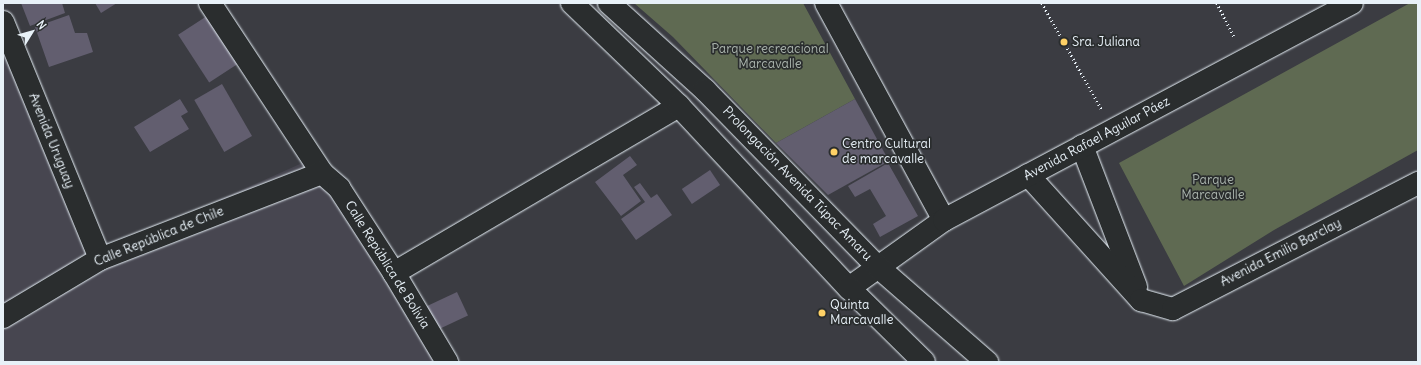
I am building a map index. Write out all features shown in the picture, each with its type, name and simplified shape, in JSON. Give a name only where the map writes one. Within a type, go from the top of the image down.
[{"type":"street","name":"Calle República de Bolivia","points":[[210,3],[322,173],[339,188],[394,273],[446,362]]},
{"type":"street","points":[[572,3],[679,106],[849,288],[924,362]]},
{"type":"street","name":"Prolongación Avenida Túpac Amaru","points":[[609,3],[705,90],[878,267],[987,362]]},
{"type":"street","points":[[826,3],[944,220]]},
{"type":"street","name":"Avenida Rafael Aguilar Páez","points":[[849,288],[944,220],[1352,3]]},
{"type":"street","name":"Avenida Uruguay","points":[[3,22],[100,259]]},
{"type":"street","points":[[394,273],[679,106]]},
{"type":"street","points":[[1082,146],[1141,300]]},
{"type":"street","name":"Calle República de Chile","points":[[3,317],[100,259],[322,173]]},
{"type":"street","points":[[1028,175],[1141,300]]},
{"type":"street","name":"Avenida Emilio Barclay","points":[[1141,300],[1173,309],[1418,183]]},
{"type":"path","points":[[1042,3],[1113,130]]},
{"type":"path","points":[[1217,3],[1247,59]]},
{"type":"shaded area","points":[[3,32],[91,257],[318,156],[441,362],[3,362]]},
{"type":"green space","name":"Parque recreacional Marcavalle","points":[[634,3],[803,3],[855,99],[776,143],[673,37]]},
{"type":"green space","name":"Parque Marcavalle","points":[[1410,3],[1418,3],[1418,150],[1274,230],[1184,286],[1119,163]]},
{"type":"building","points":[[21,3],[62,3],[65,13],[30,26]]},
{"type":"building","points":[[95,3],[117,3],[101,13]]},
{"type":"building","points":[[210,14],[241,62],[209,83],[178,35]]},
{"type":"building","points":[[69,15],[75,33],[87,33],[93,52],[49,67],[35,27]]},
{"type":"building","points":[[222,84],[252,136],[224,152],[194,100]]},
{"type":"building","points":[[180,99],[188,112],[181,116],[189,129],[150,152],[134,127]]},
{"type":"building","name":"Centro Cultural de marcavalle","points":[[855,99],[889,161],[828,195],[776,143]]},
{"type":"building","points":[[630,156],[637,165],[623,175],[641,201],[621,216],[595,182]]},
{"type":"building","points":[[888,163],[918,216],[880,237],[873,224],[886,216],[870,189],[855,197],[848,186]]},
{"type":"building","points":[[710,170],[720,185],[692,204],[682,189]]},
{"type":"building","points":[[640,183],[651,198],[657,194],[672,215],[636,240],[621,219],[645,202],[634,187]]},
{"type":"building","points":[[457,292],[468,316],[432,332],[421,309]]},
{"type":"place","name":"Sra. Juliana","points":[[1064,42]]},
{"type":"place","name":"Centro Cultural de marcavalle","points":[[834,152]]},
{"type":"place","name":"Quinta Marcavalle","points":[[822,313]]}]
